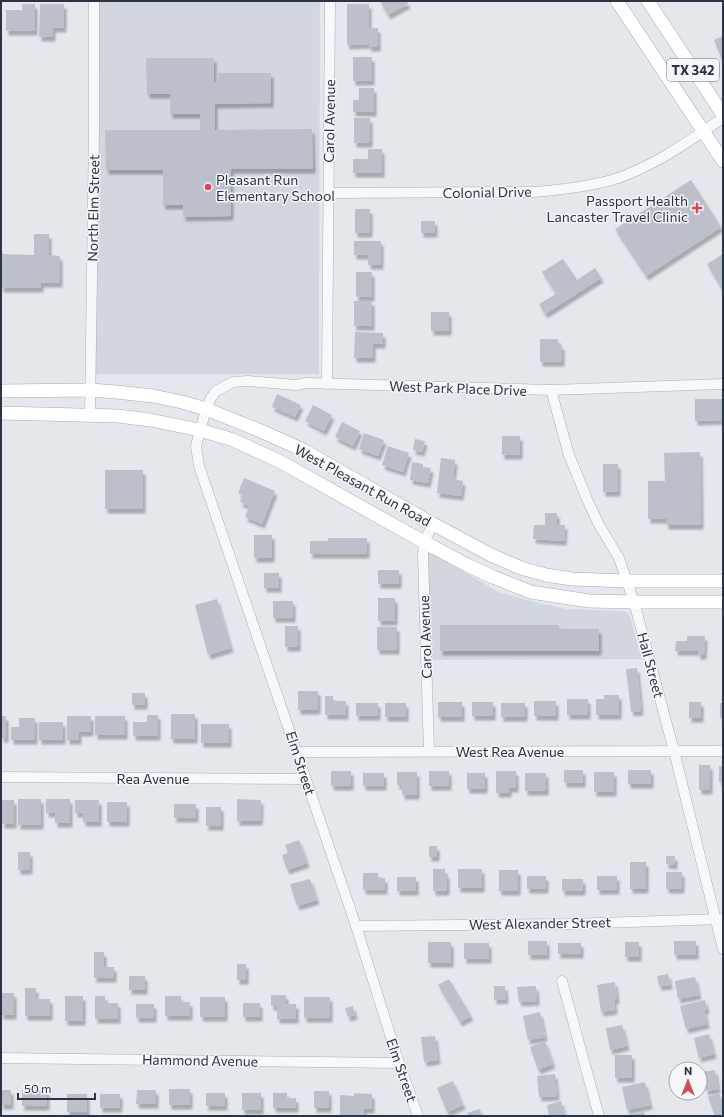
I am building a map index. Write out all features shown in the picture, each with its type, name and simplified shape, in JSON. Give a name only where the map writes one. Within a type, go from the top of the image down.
[{"type":"main road","name":"TX 342","points":[[617,1],[723,161]]},
{"type":"main road","name":"TX 342","points":[[648,1],[723,115]]},
{"type":"main road","name":"West Pleasant Run Road","points":[[1,391],[90,390],[116,392],[153,396],[206,409],[303,450],[432,524],[490,555],[521,568],[546,575],[572,579],[627,581],[723,581]]},
{"type":"main road","name":"West Pleasant Run Road","points":[[1,413],[118,416],[144,419],[200,430],[233,440],[280,461],[424,542],[493,578],[531,592],[589,601],[723,602]]},
{"type":"street","name":"North Elm Street","points":[[90,415],[94,131],[94,1]]},
{"type":"street","name":"Carol Avenue","points":[[327,384],[330,1]]},
{"type":"street","name":"Colonial Drive","points":[[329,193],[533,192],[566,190],[611,180],[642,168],[671,153],[723,118]]},
{"type":"street","name":"West Park Place Drive","points":[[206,409],[216,390],[233,382],[248,381],[296,385],[306,383],[551,390],[723,384]]},
{"type":"street","name":"Hall Street","points":[[551,390],[572,462],[586,499],[598,523],[620,558],[634,602],[719,919],[723,949]]},
{"type":"street","name":"Elm Street","points":[[206,409],[196,446],[199,466],[298,752],[418,1116]]},
{"type":"street","name":"Carol Avenue","points":[[429,751],[423,572],[424,542],[432,524]]},
{"type":"street","name":"West Rea Avenue","points":[[298,752],[723,751]]},
{"type":"street","name":"Rea Avenue","points":[[1,777],[306,779]]},
{"type":"street","name":"West Alexander Street","points":[[356,926],[568,924],[719,919]]},
{"type":"street","points":[[562,982],[599,1116]]},
{"type":"street","name":"Hammond Avenue","points":[[1,1058],[399,1062]]},
{"type":"shaded area","name":"Pleasant Run Elementary School","points":[[98,1],[320,1],[319,374],[96,374]]},
{"type":"shaded area","points":[[428,551],[499,592],[534,602],[567,609],[625,611],[630,617],[642,659],[430,660]]},
{"type":"building","points":[[380,1],[407,1],[408,4],[388,15]]},
{"type":"building","points":[[22,4],[35,4],[35,31],[6,31],[6,10],[22,10]]},
{"type":"building","points":[[40,4],[64,4],[64,28],[53,28],[53,37],[39,37]]},
{"type":"building","points":[[347,4],[369,4],[369,28],[378,28],[378,47],[369,47],[369,44],[347,45]]},
{"type":"building","points":[[723,36],[723,63],[714,40]]},
{"type":"building","points":[[353,57],[372,57],[372,81],[353,81]]},
{"type":"building","points":[[146,58],[214,58],[214,82],[218,82],[218,73],[271,73],[271,103],[215,104],[215,130],[312,129],[313,169],[231,169],[231,216],[183,217],[183,205],[163,205],[163,170],[106,170],[105,130],[200,130],[200,114],[170,114],[170,94],[147,94]]},
{"type":"building","points":[[359,88],[374,88],[374,112],[353,112],[353,100],[359,100]]},
{"type":"building","points":[[354,118],[370,118],[370,143],[354,143]]},
{"type":"building","points":[[368,149],[382,149],[382,173],[353,173],[353,159],[368,159]]},
{"type":"building","points":[[691,180],[721,227],[646,276],[615,229]]},
{"type":"building","points":[[355,209],[370,209],[370,233],[355,233]]},
{"type":"building","points":[[421,221],[435,221],[435,233],[421,233]]},
{"type":"building","points":[[34,234],[49,234],[49,255],[60,256],[60,283],[41,283],[41,288],[1,288],[1,254],[34,255]]},
{"type":"building","points":[[354,241],[381,241],[381,265],[368,265],[368,255],[354,255]]},
{"type":"building","points":[[723,254],[723,291],[707,264]]},
{"type":"building","points":[[563,259],[577,280],[595,268],[601,278],[545,314],[539,304],[556,294],[542,272]]},
{"type":"building","points":[[356,272],[372,272],[372,297],[356,297]]},
{"type":"building","points":[[354,301],[372,301],[372,326],[354,326]]},
{"type":"building","points":[[431,312],[449,312],[449,331],[431,331]]},
{"type":"building","points":[[355,332],[383,333],[383,344],[373,344],[373,358],[354,358]]},
{"type":"building","points":[[540,339],[558,339],[558,345],[562,345],[562,362],[540,362]]},
{"type":"building","points":[[277,394],[301,405],[295,417],[272,407]]},
{"type":"building","points":[[695,399],[723,399],[723,420],[695,421]]},
{"type":"building","points":[[313,405],[332,415],[324,431],[305,421]]},
{"type":"building","points":[[342,422],[360,431],[353,446],[335,437]]},
{"type":"building","points":[[364,433],[384,440],[378,456],[359,449]]},
{"type":"building","points":[[502,436],[520,436],[520,455],[502,455]]},
{"type":"building","points":[[415,439],[425,441],[422,452],[413,450]]},
{"type":"building","points":[[388,446],[409,453],[403,472],[382,465]]},
{"type":"building","points":[[700,452],[701,525],[666,525],[666,519],[648,519],[648,481],[665,481],[664,453]]},
{"type":"building","points":[[441,458],[455,460],[453,479],[463,481],[461,496],[437,493]]},
{"type":"building","points":[[412,462],[423,464],[423,467],[431,468],[428,483],[410,480]]},
{"type":"building","points":[[603,464],[618,464],[618,492],[603,492]]},
{"type":"building","points":[[105,470],[143,470],[143,509],[105,509]]},
{"type":"building","points":[[244,478],[275,491],[262,524],[245,517],[249,506],[240,502],[243,495],[238,493]]},
{"type":"building","points":[[545,513],[557,513],[557,525],[565,525],[564,541],[533,539],[534,525],[545,525]]},
{"type":"building","points":[[254,535],[272,535],[272,558],[254,558]]},
{"type":"building","points":[[328,538],[367,538],[367,554],[310,554],[310,541],[328,541]]},
{"type":"building","points":[[378,570],[399,570],[399,584],[378,584]]},
{"type":"building","points":[[264,573],[279,573],[279,588],[264,588]]},
{"type":"building","points":[[378,598],[395,598],[395,621],[378,621]]},
{"type":"building","points":[[217,599],[231,648],[208,655],[195,605]]},
{"type":"building","points":[[273,601],[293,601],[293,618],[273,618]]},
{"type":"building","points":[[440,625],[559,625],[559,629],[599,629],[599,651],[440,651]]},
{"type":"building","points":[[285,626],[298,626],[298,647],[285,647]]},
{"type":"building","points":[[377,627],[397,627],[397,650],[377,650]]},
{"type":"building","points":[[687,636],[705,636],[704,655],[698,655],[698,651],[675,651],[676,641],[687,641]]},
{"type":"building","points":[[637,668],[641,711],[631,712],[626,669]]},
{"type":"building","points":[[298,691],[318,691],[318,710],[298,710]]},
{"type":"building","points":[[132,693],[145,693],[145,705],[132,705]]},
{"type":"building","points":[[604,695],[619,695],[619,715],[596,715],[596,699],[604,699]]},
{"type":"building","points":[[325,696],[333,696],[333,701],[346,701],[346,715],[325,715]]},
{"type":"building","points":[[567,699],[588,699],[588,715],[567,715]]},
{"type":"building","points":[[534,701],[556,701],[556,716],[534,716]]},
{"type":"building","points":[[438,702],[462,702],[462,717],[438,717]]},
{"type":"building","points":[[472,702],[493,702],[493,716],[472,716]]},
{"type":"building","points":[[689,702],[701,702],[701,718],[689,718]]},
{"type":"building","points":[[356,703],[378,703],[378,716],[356,716]]},
{"type":"building","points":[[385,703],[406,703],[406,717],[385,717]]},
{"type":"building","points":[[501,703],[525,703],[525,717],[501,717]]},
{"type":"building","points":[[720,703],[723,703],[723,718],[720,718]]},
{"type":"building","points":[[171,714],[195,714],[195,739],[171,739]]},
{"type":"building","points":[[147,715],[158,715],[158,736],[133,736],[133,722],[147,722]]},
{"type":"building","points":[[1,716],[6,716],[6,738],[1,738]]},
{"type":"building","points":[[67,716],[91,716],[91,732],[79,732],[79,740],[67,740]]},
{"type":"building","points":[[95,716],[125,716],[125,735],[95,735]]},
{"type":"building","points":[[19,718],[35,718],[35,740],[11,740],[11,727],[19,727]]},
{"type":"building","points":[[39,722],[63,722],[63,740],[39,740]]},
{"type":"building","points":[[201,724],[229,724],[229,743],[201,743]]},
{"type":"building","points":[[699,765],[710,765],[710,790],[699,790]]},
{"type":"building","points":[[719,766],[723,766],[723,782],[719,782]]},
{"type":"building","points":[[564,770],[583,770],[583,783],[564,783]]},
{"type":"building","points":[[628,770],[651,770],[651,784],[628,784]]},
{"type":"building","points":[[331,771],[351,771],[351,786],[331,786]]},
{"type":"building","points":[[429,771],[449,771],[449,786],[429,786]]},
{"type":"building","points":[[496,771],[516,771],[516,788],[509,788],[509,793],[496,793]]},
{"type":"building","points":[[397,772],[417,772],[417,795],[402,795],[402,785],[397,785]]},
{"type":"building","points":[[594,772],[614,772],[614,792],[594,792]]},
{"type":"building","points":[[363,773],[384,773],[384,786],[363,786]]},
{"type":"building","points":[[467,773],[485,773],[485,789],[467,789]]},
{"type":"building","points":[[525,773],[546,773],[546,791],[525,791]]},
{"type":"building","points":[[18,799],[41,799],[41,825],[18,825]]},
{"type":"building","points":[[46,799],[70,799],[70,823],[55,823],[55,813],[46,813]]},
{"type":"building","points":[[237,799],[261,800],[260,821],[237,821]]},
{"type":"building","points":[[1,800],[14,800],[14,824],[2,824]]},
{"type":"building","points":[[75,800],[99,800],[99,822],[83,822],[83,813],[75,813]]},
{"type":"building","points":[[107,802],[127,802],[127,822],[107,822]]},
{"type":"building","points":[[174,804],[196,804],[196,818],[174,818]]},
{"type":"building","points":[[206,807],[221,807],[221,826],[206,826]]},
{"type":"building","points":[[299,840],[307,863],[287,870],[282,855],[288,853],[285,845]]},
{"type":"building","points":[[429,846],[437,846],[437,857],[429,857]]},
{"type":"building","points":[[18,852],[30,852],[30,870],[18,870]]},
{"type":"building","points":[[666,856],[675,856],[675,865],[666,864]]},
{"type":"building","points":[[630,862],[646,862],[646,889],[630,889]]},
{"type":"building","points":[[433,869],[445,869],[445,874],[447,874],[447,891],[433,891]]},
{"type":"building","points":[[458,869],[482,869],[482,888],[458,888]]},
{"type":"building","points":[[499,870],[518,870],[518,891],[499,891]]},
{"type":"building","points":[[666,872],[682,872],[682,889],[666,889]]},
{"type":"building","points":[[363,873],[378,873],[378,878],[385,878],[385,890],[363,890]]},
{"type":"building","points":[[527,876],[546,876],[546,889],[527,889]]},
{"type":"building","points":[[597,876],[617,876],[617,890],[597,890]]},
{"type":"building","points":[[397,877],[416,877],[416,891],[397,891]]},
{"type":"building","points":[[310,879],[317,900],[297,906],[290,884]]},
{"type":"building","points":[[562,879],[583,879],[583,891],[562,891]]},
{"type":"building","points":[[528,941],[547,941],[547,955],[528,955]]},
{"type":"building","points":[[674,941],[696,941],[696,955],[674,955]]},
{"type":"building","points":[[428,942],[451,942],[451,963],[428,963]]},
{"type":"building","points":[[625,942],[639,942],[639,957],[625,957]]},
{"type":"building","points":[[464,943],[489,943],[489,959],[464,959]]},
{"type":"building","points":[[558,943],[581,943],[581,954],[558,954]]},
{"type":"building","points":[[94,952],[104,952],[104,967],[114,967],[114,978],[94,978]]},
{"type":"building","points":[[237,964],[246,964],[246,980],[237,980]]},
{"type":"building","points":[[668,974],[670,985],[659,986],[657,976]]},
{"type":"building","points":[[129,976],[145,976],[145,990],[129,990]]},
{"type":"building","points":[[695,977],[699,995],[678,999],[675,981]]},
{"type":"building","points":[[449,979],[471,1016],[460,1022],[438,985]]},
{"type":"building","points":[[615,982],[617,999],[614,1000],[615,1010],[601,1012],[597,985]]},
{"type":"building","points":[[494,986],[505,986],[506,999],[494,1000]]},
{"type":"building","points":[[536,986],[537,1001],[519,1002],[517,987]]},
{"type":"building","points":[[25,988],[36,988],[35,999],[50,999],[50,1016],[25,1016]]},
{"type":"building","points":[[1,993],[14,993],[14,1015],[1,1015]]},
{"type":"building","points":[[271,995],[286,995],[286,1004],[296,1004],[296,1019],[277,1019],[277,1006],[271,1006]]},
{"type":"building","points":[[65,996],[83,996],[83,1021],[65,1021]]},
{"type":"building","points":[[95,996],[105,996],[105,1003],[118,1003],[118,1019],[95,1019]]},
{"type":"building","points":[[165,996],[181,996],[181,1002],[190,1002],[190,1016],[165,1016]]},
{"type":"building","points":[[200,997],[225,997],[225,1017],[200,1017]]},
{"type":"building","points":[[304,997],[330,997],[330,1018],[304,1018]]},
{"type":"building","points":[[705,1000],[707,1009],[704,1010],[707,1024],[686,1029],[680,1006]]},
{"type":"building","points":[[243,1003],[260,1003],[260,1017],[243,1017]]},
{"type":"building","points":[[136,1004],[154,1004],[154,1018],[136,1018]]},
{"type":"building","points":[[353,1006],[355,1015],[348,1017],[345,1008]]},
{"type":"building","points":[[540,1012],[545,1037],[528,1040],[523,1016]]},
{"type":"building","points":[[622,1025],[627,1046],[610,1050],[606,1028]]},
{"type":"building","points":[[709,1034],[714,1054],[699,1058],[694,1038]]},
{"type":"building","points":[[435,1036],[438,1060],[424,1062],[421,1037]]},
{"type":"building","points":[[545,1041],[553,1064],[538,1070],[530,1047]]},
{"type":"building","points":[[615,1055],[632,1055],[632,1078],[615,1078]]},
{"type":"building","points":[[715,1070],[718,1089],[708,1091],[708,1071]]},
{"type":"building","points":[[555,1074],[557,1096],[539,1097],[537,1076]]},
{"type":"building","points":[[453,1081],[463,1105],[447,1112],[437,1088]]},
{"type":"building","points":[[645,1082],[650,1105],[627,1110],[622,1087]]},
{"type":"building","points":[[169,1089],[190,1089],[190,1105],[169,1105]]},
{"type":"building","points":[[1,1090],[11,1090],[11,1105],[1,1105]]},
{"type":"building","points":[[22,1090],[47,1090],[47,1106],[22,1106]]},
{"type":"building","points":[[137,1090],[156,1090],[156,1104],[136,1104]]},
{"type":"building","points":[[314,1091],[329,1091],[329,1108],[314,1108]]},
{"type":"building","points":[[206,1093],[225,1093],[225,1106],[206,1106]]},
{"type":"building","points":[[242,1093],[261,1093],[261,1110],[242,1110]]},
{"type":"building","points":[[273,1093],[287,1093],[287,1098],[296,1098],[296,1108],[273,1108]]},
{"type":"building","points":[[354,1093],[372,1094],[372,1109],[364,1109],[364,1115],[340,1116],[340,1095],[354,1096]]},
{"type":"building","points":[[719,1093],[723,1104],[723,1116],[715,1116],[708,1097]]},
{"type":"building","points":[[67,1094],[87,1094],[87,1112],[67,1112]]},
{"type":"building","points":[[100,1094],[120,1094],[120,1108],[100,1108]]},
{"type":"building","points":[[561,1101],[565,1116],[549,1116],[547,1105]]},
{"type":"building","points":[[480,1109],[482,1116],[468,1116],[467,1113]]},
{"type":"building","points":[[644,1112],[645,1116],[626,1116],[626,1115]]},
{"type":"place","name":"Pleasant Run Elementary School","points":[[208,187]]},
{"type":"place","name":"Passport Health Lancaster Travel Clinic","points":[[697,208]]}]
